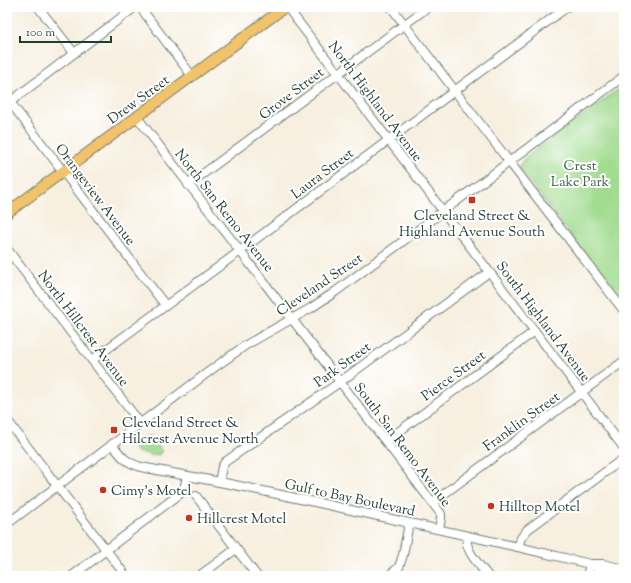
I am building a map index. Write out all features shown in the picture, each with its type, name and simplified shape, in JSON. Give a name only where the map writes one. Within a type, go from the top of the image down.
[{"type":"main road","name":"Drew Street","points":[[7,213],[286,7]]},
{"type":"street","points":[[38,7],[74,53]]},
{"type":"street","points":[[8,100],[135,7]]},
{"type":"street","points":[[140,7],[192,76]]},
{"type":"street","name":"North Highland Avenue","points":[[286,7],[443,211]]},
{"type":"street","points":[[391,7],[624,310]]},
{"type":"street","name":"Grove Street","points":[[188,185],[428,7]]},
{"type":"street","name":"Laura Street","points":[[92,360],[567,7]]},
{"type":"street","name":"Cleveland Street","points":[[7,524],[215,367],[246,345],[311,308],[330,295],[624,76]]},
{"type":"street","name":"Orangeview Avenue","points":[[8,100],[165,305]]},
{"type":"street","name":"North San Remo Avenue","points":[[137,117],[292,319]]},
{"type":"street","name":"South Highland Avenue","points":[[443,211],[624,448]]},
{"type":"street","name":"North Hillcrest Avenue","points":[[7,249],[140,423]]},
{"type":"street","name":"Park Street","points":[[218,482],[225,462],[340,382],[489,272]]},
{"type":"street","name":"South San Remo Avenue","points":[[292,319],[433,502],[442,518],[439,529]]},
{"type":"street","name":"Pierce Street","points":[[386,440],[535,331]]},
{"type":"street","name":"Franklin Street","points":[[433,502],[624,360]]},
{"type":"street","points":[[7,420],[126,576]]},
{"type":"street","name":"Gulf to Bay Boulevard","points":[[112,444],[122,457],[130,463],[141,467],[439,529],[590,564],[603,564],[624,569]]},
{"type":"street","points":[[518,547],[521,538],[527,530],[624,458]]},
{"type":"street","points":[[72,576],[181,493],[186,485],[187,476]]},
{"type":"street","points":[[196,496],[257,576]]},
{"type":"street","points":[[388,576],[399,567],[403,555],[409,523]]},
{"type":"street","points":[[467,536],[466,539],[468,548],[488,576]]},
{"type":"street","points":[[199,576],[236,549]]},
{"type":"street","points":[[587,576],[590,564]]},
{"type":"street","name":"Gulf to Bay Boulevard","points":[[590,564],[602,571],[624,576]]},
{"type":"green space","name":"Crest Lake Park","points":[[624,85],[624,304],[522,172],[520,166],[525,158]]},
{"type":"green space","points":[[146,436],[151,437],[161,450],[160,454],[151,456],[135,451],[135,444],[144,439]]},
{"type":"waterway","points":[[7,571],[10,576]]},
{"type":"place","name":"Cleveland Street & Highland Avenue South","points":[[472,200]]},
{"type":"place","name":"Cleveland Street & Hilcrest Avenue North","points":[[114,430]]},
{"type":"place","name":"Cimy's Motel","points":[[103,490]]},
{"type":"place","name":"Hilltop Motel","points":[[491,506]]},
{"type":"place","name":"Hillcrest Motel","points":[[189,518]]}]
